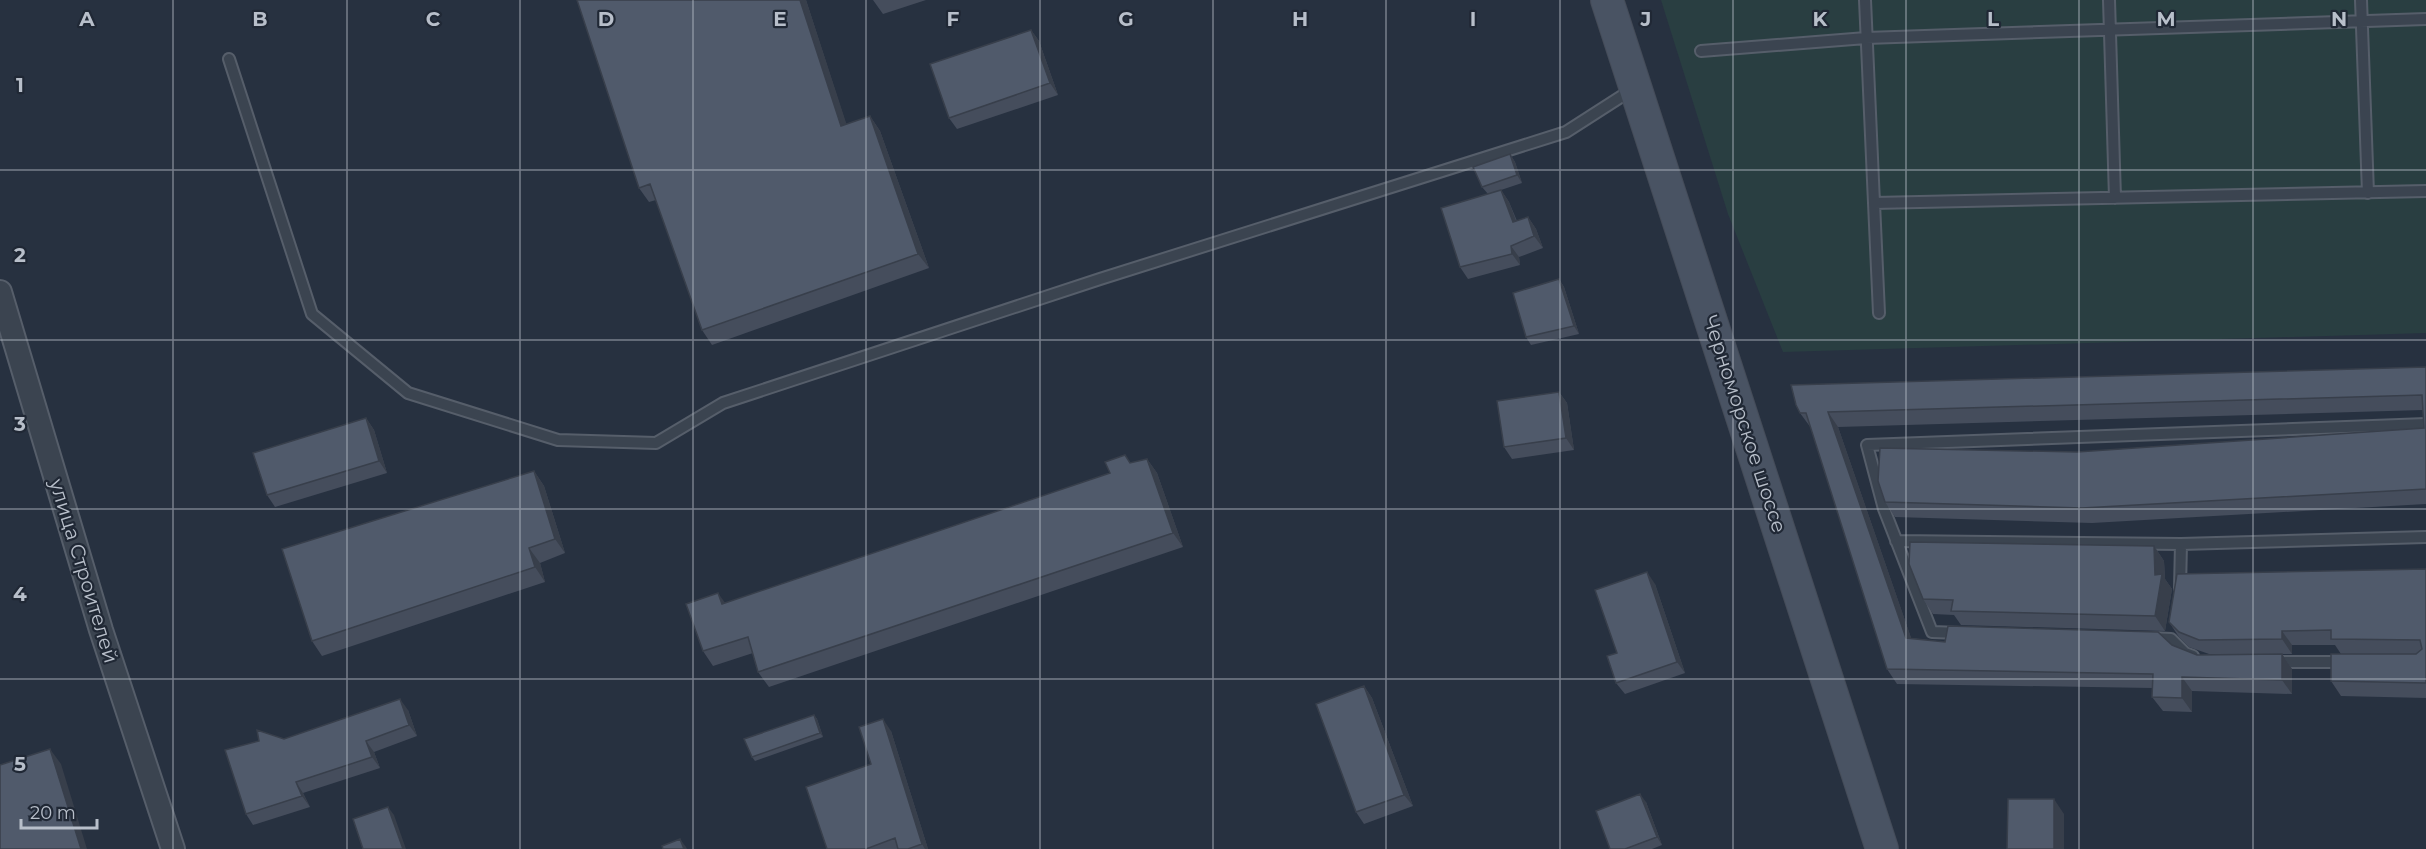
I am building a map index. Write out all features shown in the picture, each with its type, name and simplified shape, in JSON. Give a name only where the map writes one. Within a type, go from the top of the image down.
[{"type":"main road","name":"Черноморское шоссе","points":[[1607,0],[1882,849]]},
{"type":"street","name":"улица Строителей","points":[[0,292],[101,630],[173,849]]},
{"type":"lane","points":[[1865,0],[1879,313]]},
{"type":"lane","points":[[2109,0],[2115,198]]},
{"type":"lane","points":[[2361,0],[2368,193]]},
{"type":"lane","points":[[1701,51],[1866,38],[2426,19]]},
{"type":"lane","points":[[229,59],[312,314],[408,393],[558,440],[656,443],[723,403],[1111,275],[1566,132],[1636,87]]},
{"type":"lane","points":[[1874,203],[2426,191]]},
{"type":"lane","points":[[1968,633],[1932,632],[1884,509],[1867,445],[2426,424]]},
{"type":"lane","points":[[1896,541],[2181,544],[2426,537]]},
{"type":"lane","points":[[2179,600],[2181,544]]},
{"type":"lane","points":[[2135,638],[2172,634],[2185,653],[2200,659]]},
{"type":"lane","points":[[2265,662],[2357,662]]},
{"type":"green space","points":[[1661,0],[2426,0],[2426,333],[1783,352],[1728,214]]},
{"type":"building","points":[[577,0],[800,0],[841,126],[870,116],[918,254],[702,330],[650,184],[639,188]]},
{"type":"building","points":[[1031,30],[1050,83],[949,118],[930,64]]},
{"type":"building","points":[[1510,154],[1517,175],[1482,187],[1473,167]]},
{"type":"building","points":[[1501,190],[1513,222],[1528,217],[1534,236],[1511,246],[1512,254],[1460,267],[1441,208]]},
{"type":"building","points":[[1559,279],[1574,326],[1526,337],[1513,293]]},
{"type":"building","points":[[2426,367],[2426,489],[2082,508],[1885,502],[1878,481],[1880,448],[2077,452],[2424,428],[2422,395],[1828,412],[1906,638],[1945,642],[1948,626],[2158,632],[2172,645],[2197,655],[2282,654],[2282,680],[2182,677],[2182,698],[2152,697],[2153,674],[1887,669],[1806,413],[1800,413],[1791,385]]},
{"type":"building","points":[[1559,392],[1566,438],[1504,447],[1497,401]]},
{"type":"building","points":[[366,418],[379,461],[267,495],[253,453]]},
{"type":"building","points":[[1125,455],[1130,463],[1147,459],[1173,533],[758,672],[748,637],[703,651],[686,604],[718,593],[722,604],[1110,473],[1105,462]]},
{"type":"building","points":[[534,471],[555,539],[529,548],[535,567],[312,641],[282,549]]},
{"type":"building","points":[[1910,542],[2154,546],[2155,575],[2162,574],[2155,616],[1951,611],[1953,600],[1923,599],[1909,564]]},
{"type":"building","points":[[2426,569],[2426,683],[2331,681],[2331,654],[2416,654],[2422,649],[2420,640],[2331,639],[2331,630],[2282,631],[2282,639],[2199,640],[2179,632],[2169,622],[2177,574]]},
{"type":"building","points":[[1647,572],[1677,662],[1616,683],[1607,656],[1617,653],[1595,590]]},
{"type":"building","points":[[1364,686],[1404,795],[1356,812],[1316,704]]},
{"type":"building","points":[[400,699],[409,725],[366,741],[372,757],[296,782],[302,796],[246,814],[225,750],[259,741],[257,730],[284,739]]},
{"type":"building","points":[[814,715],[820,733],[752,757],[744,739]]},
{"type":"building","points":[[883,719],[922,844],[908,849],[898,849],[895,838],[866,849],[827,849],[806,787],[871,764],[859,727]]},
{"type":"building","points":[[50,749],[81,849],[0,849],[0,765]]},
{"type":"building","points":[[1640,794],[1657,837],[1625,849],[1610,849],[1596,811]]},
{"type":"building","points":[[2008,799],[2054,799],[2054,849],[2007,849]]},
{"type":"building","points":[[388,807],[403,849],[363,849],[353,819]]},
{"type":"building","points":[[680,839],[684,849],[663,849],[662,846]]}]
